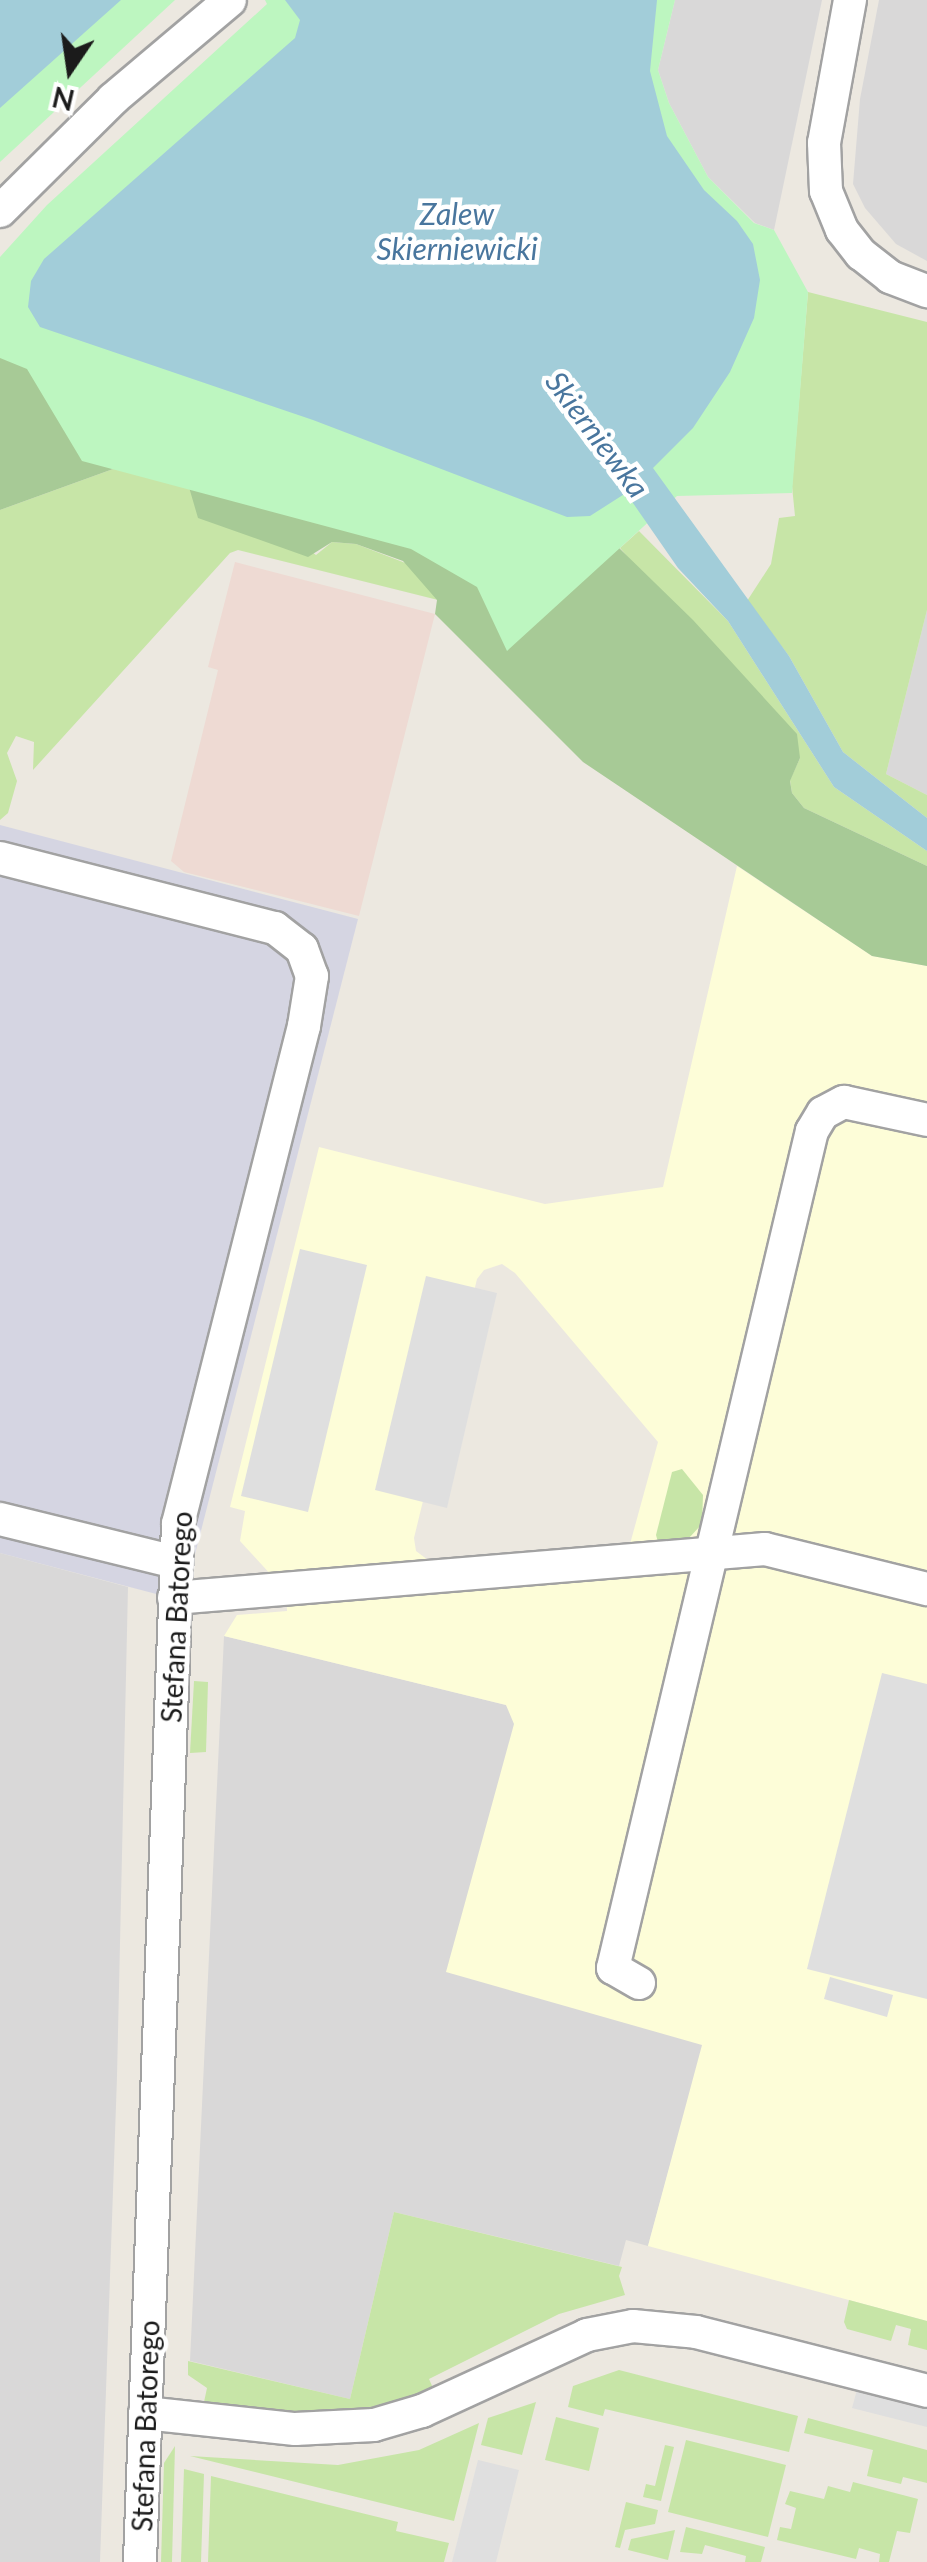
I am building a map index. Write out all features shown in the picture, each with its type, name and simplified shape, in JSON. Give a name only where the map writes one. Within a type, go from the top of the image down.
[{"type":"street","points":[[0,211],[112,99],[230,0]]},
{"type":"street","points":[[850,0],[824,143],[826,191],[842,230],[861,254],[890,277],[927,291]]},
{"type":"street","name":"Stefana Batorego","points":[[0,858],[275,928],[291,936],[310,963],[311,996],[189,1472],[176,1562],[140,2562]]},
{"type":"street","points":[[639,1983],[613,1968],[816,1121],[844,1102],[927,1120]]},
{"type":"street","points":[[0,1518],[176,1562]]},
{"type":"street","points":[[174,1598],[774,1549],[927,1589]]},
{"type":"street","points":[[145,2413],[308,2430],[374,2424],[422,2411],[587,2335],[633,2326],[696,2332],[927,2391]]},
{"type":"shaded area","points":[[675,0],[822,0],[774,230],[755,223],[708,177],[669,103],[658,70]]},
{"type":"shaded area","points":[[879,0],[927,0],[927,261],[896,244],[865,208],[853,184],[860,99]]},
{"type":"shaded area","points":[[0,353],[615,544],[693,620],[797,734],[800,758],[790,781],[792,793],[804,808],[927,866],[927,966],[872,956],[583,762],[435,614],[437,600],[403,561],[356,544],[332,542],[308,557],[198,518],[179,453],[171,448],[0,510]]},
{"type":"shaded area","points":[[235,562],[435,614],[359,916],[184,872],[171,861],[218,670],[208,667]]},
{"type":"shaded area","points":[[927,610],[927,795],[886,774]]},
{"type":"shaded area","points":[[0,825],[358,919],[183,1601],[0,1553]]},
{"type":"shaded area","points":[[737,866],[872,956],[927,966],[927,2321],[648,2246],[702,2045],[446,1972],[514,1724],[506,1705],[224,1636],[237,1615],[287,1611],[285,1577],[273,1577],[240,1541],[245,1511],[230,1507],[319,1147],[545,1204],[663,1187]],"holes":[[[502,1264],[515,1273],[658,1442],[630,1544],[432,1563],[416,1551],[414,1538],[477,1279],[484,1270]]]},
{"type":"shaded area","points":[[300,1249],[367,1265],[308,1512],[241,1496]]},
{"type":"shaded area","points":[[426,1276],[497,1293],[447,1508],[375,1490]]},
{"type":"shaded area","points":[[0,1553],[128,1587],[117,2077],[100,2562],[0,2562]]},
{"type":"shaded area","points":[[224,1636],[506,1705],[703,2045],[648,2246],[626,2240],[619,2266],[394,2212],[350,2399],[190,2361]]},
{"type":"shaded area","points":[[882,1673],[927,1684],[927,1999],[807,1969]]},
{"type":"shaded area","points":[[830,1977],[893,1995],[887,2017],[824,1999]]},
{"type":"shaded area","points":[[858,2386],[927,2404],[927,2427],[852,2408]]},
{"type":"shaded area","points":[[478,2460],[519,2470],[496,2562],[452,2562]]},
{"type":"green space","points":[[0,0],[175,0],[0,162]]},
{"type":"green space","name":"Zalew Skierniewicki","points":[[265,0],[675,0],[658,70],[669,103],[708,177],[754,223],[774,230],[808,292],[792,493],[677,496],[507,651],[477,587],[411,549],[82,461],[27,369],[0,358],[0,257],[47,205],[267,4]]},
{"type":"green space","points":[[808,292],[927,322],[927,610],[886,774],[927,795],[927,818],[843,752],[789,656],[747,601],[771,564],[779,518],[795,516],[792,486]]},
{"type":"green space","points":[[171,448],[316,555],[332,542],[356,544],[408,564],[438,600],[238,550],[230,553],[33,770],[34,742],[16,736],[7,753],[17,781],[8,813],[0,820],[0,510]]},
{"type":"green space","points":[[639,531],[728,621],[834,787],[927,851],[927,866],[804,808],[792,793],[790,780],[800,758],[620,548]]},
{"type":"green space","points":[[682,1469],[703,1495],[702,1524],[688,1539],[658,1542],[656,1535],[672,1472]]},
{"type":"green space","points":[[194,1681],[208,1682],[206,1752],[190,1753]]},
{"type":"green space","points":[[394,2212],[622,2267],[619,2276],[625,2295],[559,2314],[429,2379],[433,2388],[379,2407],[299,2413],[204,2402],[207,2388],[188,2375],[188,2361],[350,2399]]},
{"type":"green space","points":[[849,2300],[927,2321],[927,2350],[908,2345],[911,2329],[896,2325],[891,2341],[847,2329],[844,2322]]},
{"type":"green space","points":[[619,2370],[798,2416],[789,2452],[605,2409],[603,2416],[568,2407],[573,2386]]},
{"type":"green space","points":[[536,2402],[522,2455],[481,2445],[488,2418]]},
{"type":"green space","points":[[556,2417],[599,2428],[589,2471],[545,2460]]},
{"type":"green space","points":[[808,2418],[927,2450],[927,2483],[903,2477],[901,2484],[867,2476],[873,2450],[804,2433]]},
{"type":"green space","points":[[479,2423],[454,2521],[190,2456],[338,2465],[419,2450]]},
{"type":"green space","points":[[686,2440],[786,2465],[768,2537],[668,2512]]},
{"type":"green space","points":[[665,2445],[674,2447],[661,2501],[643,2497],[646,2484],[655,2486]]},
{"type":"green space","points":[[175,2446],[172,2562],[161,2562],[164,2463]]},
{"type":"green space","points":[[184,2469],[204,2474],[201,2562],[181,2562]]},
{"type":"green space","points":[[211,2476],[398,2522],[396,2531],[449,2543],[444,2562],[208,2562]]},
{"type":"green space","points":[[853,2482],[918,2499],[910,2533],[897,2531],[889,2562],[879,2562],[880,2554],[859,2548],[856,2559],[777,2540],[780,2527],[791,2529],[796,2508],[785,2504],[790,2491],[824,2499],[828,2486],[850,2492]]},
{"type":"green space","points":[[626,2502],[658,2510],[655,2524],[625,2530],[620,2548],[615,2547]]},
{"type":"green space","points":[[686,2527],[765,2547],[761,2562],[745,2562],[746,2556],[705,2545],[702,2554],[680,2552]]},
{"type":"green space","points":[[675,2530],[668,2560],[628,2550],[631,2539]]},
{"type":"water","points":[[0,0],[121,0],[0,108]]},
{"type":"water","name":"Zalew Skierniewicki","points":[[285,0],[657,0],[650,71],[667,136],[704,190],[737,221],[753,244],[760,280],[754,318],[730,372],[693,428],[653,468],[789,656],[843,752],[927,818],[927,851],[834,787],[728,621],[678,568],[626,493],[590,516],[567,517],[313,420],[40,327],[28,307],[31,281],[44,259],[295,38],[300,20]]},
{"type":"water label","name":"Skierniewka","points":[[598,434]]}]
